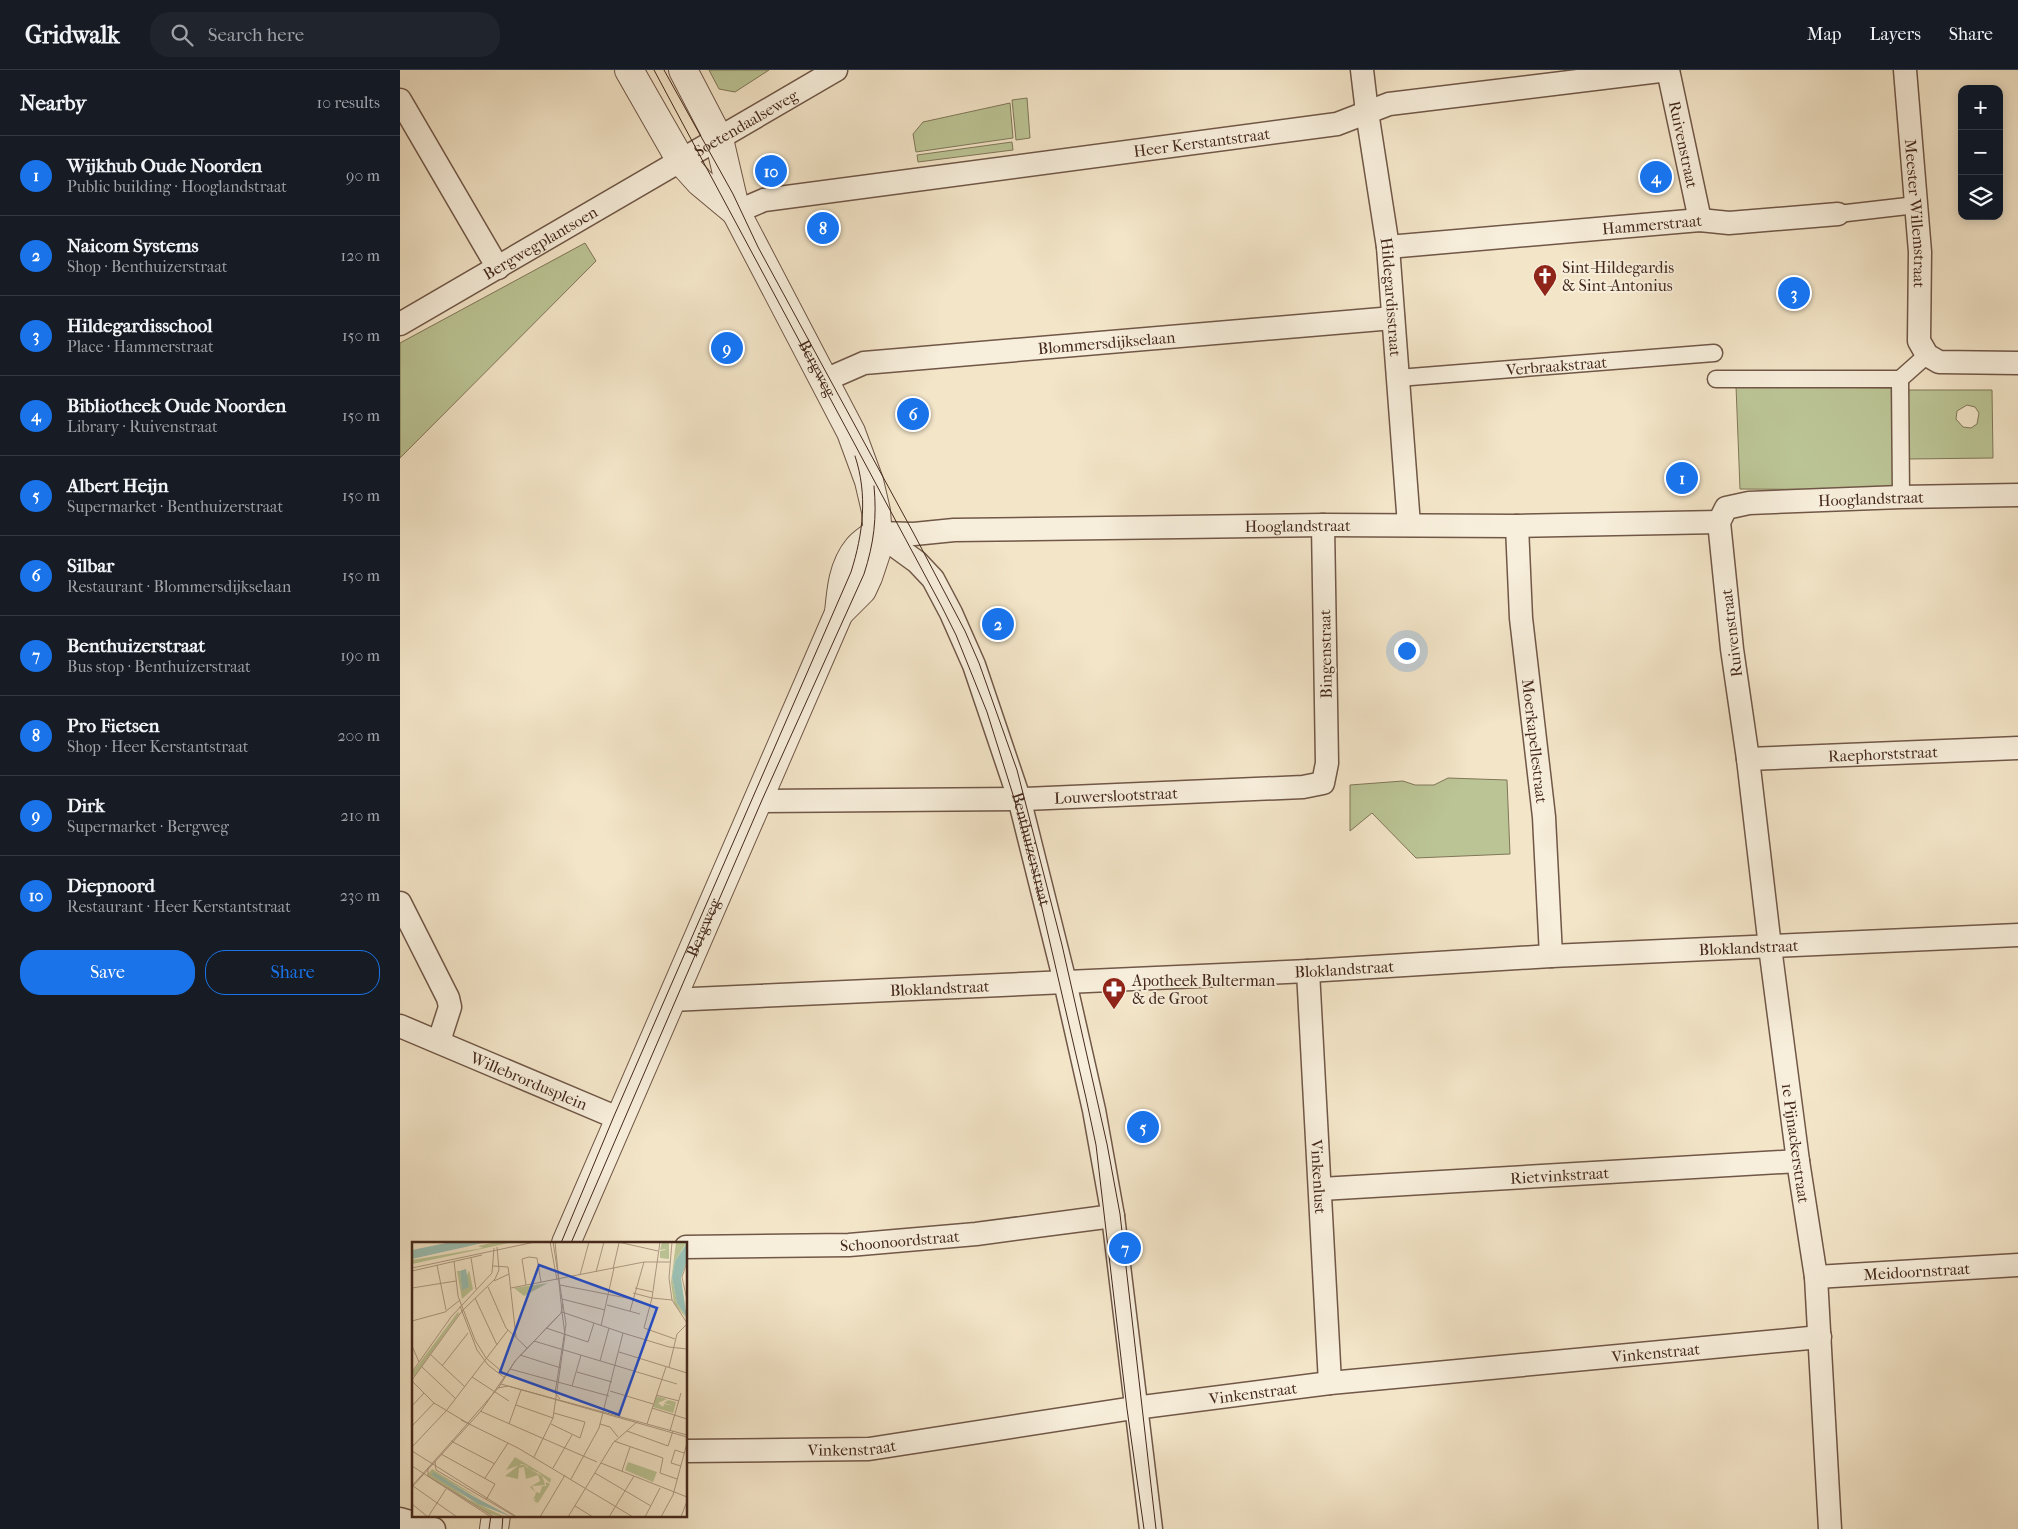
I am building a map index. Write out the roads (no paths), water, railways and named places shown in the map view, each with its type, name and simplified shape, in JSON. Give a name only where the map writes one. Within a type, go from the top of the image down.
[{"type":"street","name":"Bergweg","points":[[629,70],[681,161],[700,182],[736,212]]},
{"type":"street","name":"Bergweg","points":[[569,1242],[671,1000],[839,613],[862,590],[877,550],[876,511],[869,481],[851,432],[736,212],[718,139],[683,70]]},
{"type":"street","name":"Soetendaalseweg","points":[[681,161],[836,70]]},
{"type":"street","name":"Hildegardisstraat","points":[[1362,70],[1388,247],[1409,525]]},
{"type":"street","name":"Heer Kerstantstraat","points":[[736,212],[764,200],[1337,124],[1388,104],[1668,70]]},
{"type":"street","name":"Ruivenstraat","points":[[1668,70],[1700,220]]},
{"type":"street","name":"Meester Willemstraat","points":[[1905,70],[1920,252],[1920,341],[1927,356]]},
{"type":"street","points":[[400,100],[498,268]]},
{"type":"street","name":"Bergwegplantsoen","points":[[400,324],[681,161]]},
{"type":"street","name":"Hammerstraat","points":[[1388,247],[1700,220],[1729,223],[1916,205]]},
{"type":"street","name":"Blommersdijkselaan","points":[[825,380],[864,363],[1393,318]]},
{"type":"street","name":"Verbraakstraat","points":[[1398,378],[1714,353]]},
{"type":"street","points":[[1716,379],[1900,379],[1927,356],[1938,362],[2018,363]]},
{"type":"street","points":[[1900,379],[1902,497]]},
{"type":"street","name":"Hooglandstraat","points":[[877,533],[914,534],[954,530],[1323,525],[1517,526],[1722,515],[1749,503],[2018,495]]},
{"type":"street","name":"Ruivenstraat","points":[[1722,515],[1732,649],[1748,759]]},
{"type":"street","name":"Bingenstraat","points":[[1323,525],[1327,763],[1323,783]]},
{"type":"street","name":"Moerkapellestraat","points":[[1517,526],[1521,618],[1544,817],[1551,956]]},
{"type":"street","name":"Benthuizerstraat","points":[[877,533],[917,562],[933,579],[951,613],[974,665],[1019,798],[1065,982],[1094,1110],[1113,1216],[1151,1529]]},
{"type":"street","name":"Raephorststraat","points":[[1748,759],[2018,748]]},
{"type":"street","name":"1e Pijnackerstraat","points":[[1748,759],[1798,1161],[1816,1277],[1830,1529]]},
{"type":"street","name":"Louwerslootstraat","points":[[758,801],[1019,798],[1303,787],[1323,783]]},
{"type":"street","points":[[400,903],[448,998],[450,1007],[439,1041]]},
{"type":"street","name":"Bloklandstraat","points":[[671,1000],[1308,972],[1551,956],[2018,935]]},
{"type":"street","name":"Vinkenlust","points":[[1308,972],[1330,1383]]},
{"type":"street","name":"Willebrordusplein","points":[[400,1026],[620,1119]]},
{"type":"street","name":"Rietvinkstraat","points":[[1321,1189],[1798,1161]]},
{"type":"street","name":"Schoonoordstraat","points":[[688,1247],[849,1245],[976,1234],[1113,1216]]},
{"type":"street","name":"Meidoornstraat","points":[[1816,1277],[2018,1265]]},
{"type":"street","name":"Vinkenstraat","points":[[688,1451],[868,1449],[1136,1408],[1330,1383],[1820,1337]]},
{"type":"street","points":[[494,1529],[496,1516]]},
{"type":"street","points":[[400,1519],[434,1529]]},
{"type":"tram line","points":[[654,70],[942,607],[956,635],[987,712],[1028,848],[1096,1145],[1127,1409],[1144,1529]]},
{"type":"tram line","points":[[664,70],[733,194],[758,247],[965,631],[979,663],[1017,770],[1062,945],[1107,1144],[1120,1214],[1156,1529]]},
{"type":"tram line","points":[[561,1242],[614,1116],[851,572],[859,543],[863,500],[862,485],[855,456]]},
{"type":"tram line","points":[[571,1242],[762,800],[864,574],[874,530],[874,486]]},
{"type":"tram line","points":[[489,1529],[491,1516]]},
{"type":"tram line","points":[[502,1529],[503,1516]]},
{"type":"place","name":"Diepnoord","points":[[771,171]]},
{"type":"place","name":"Bibliotheek Oude Noorden","points":[[1656,177]]},
{"type":"place","name":"Pro Fietsen","points":[[823,228]]},
{"type":"place","name":"Hildegardisschool","points":[[1794,293]]},
{"type":"place","name":"Sint-Hildegardis & Sint-Antonius","points":[[1545,297]]},
{"type":"place","name":"Dirk","points":[[727,348]]},
{"type":"place","name":"Silbar","points":[[913,414]]},
{"type":"place","name":"Wijkhub Oude Noorden","points":[[1682,478]]},
{"type":"place","name":"Naicom Systems","points":[[998,624]]},
{"type":"place","name":"Apotheek Bulterman & de Groot","points":[[1114,1010]]},
{"type":"place","name":"Albert Heijn","points":[[1143,1127]]},
{"type":"place","name":"Benthuizerstraat","points":[[1125,1248]]}]
